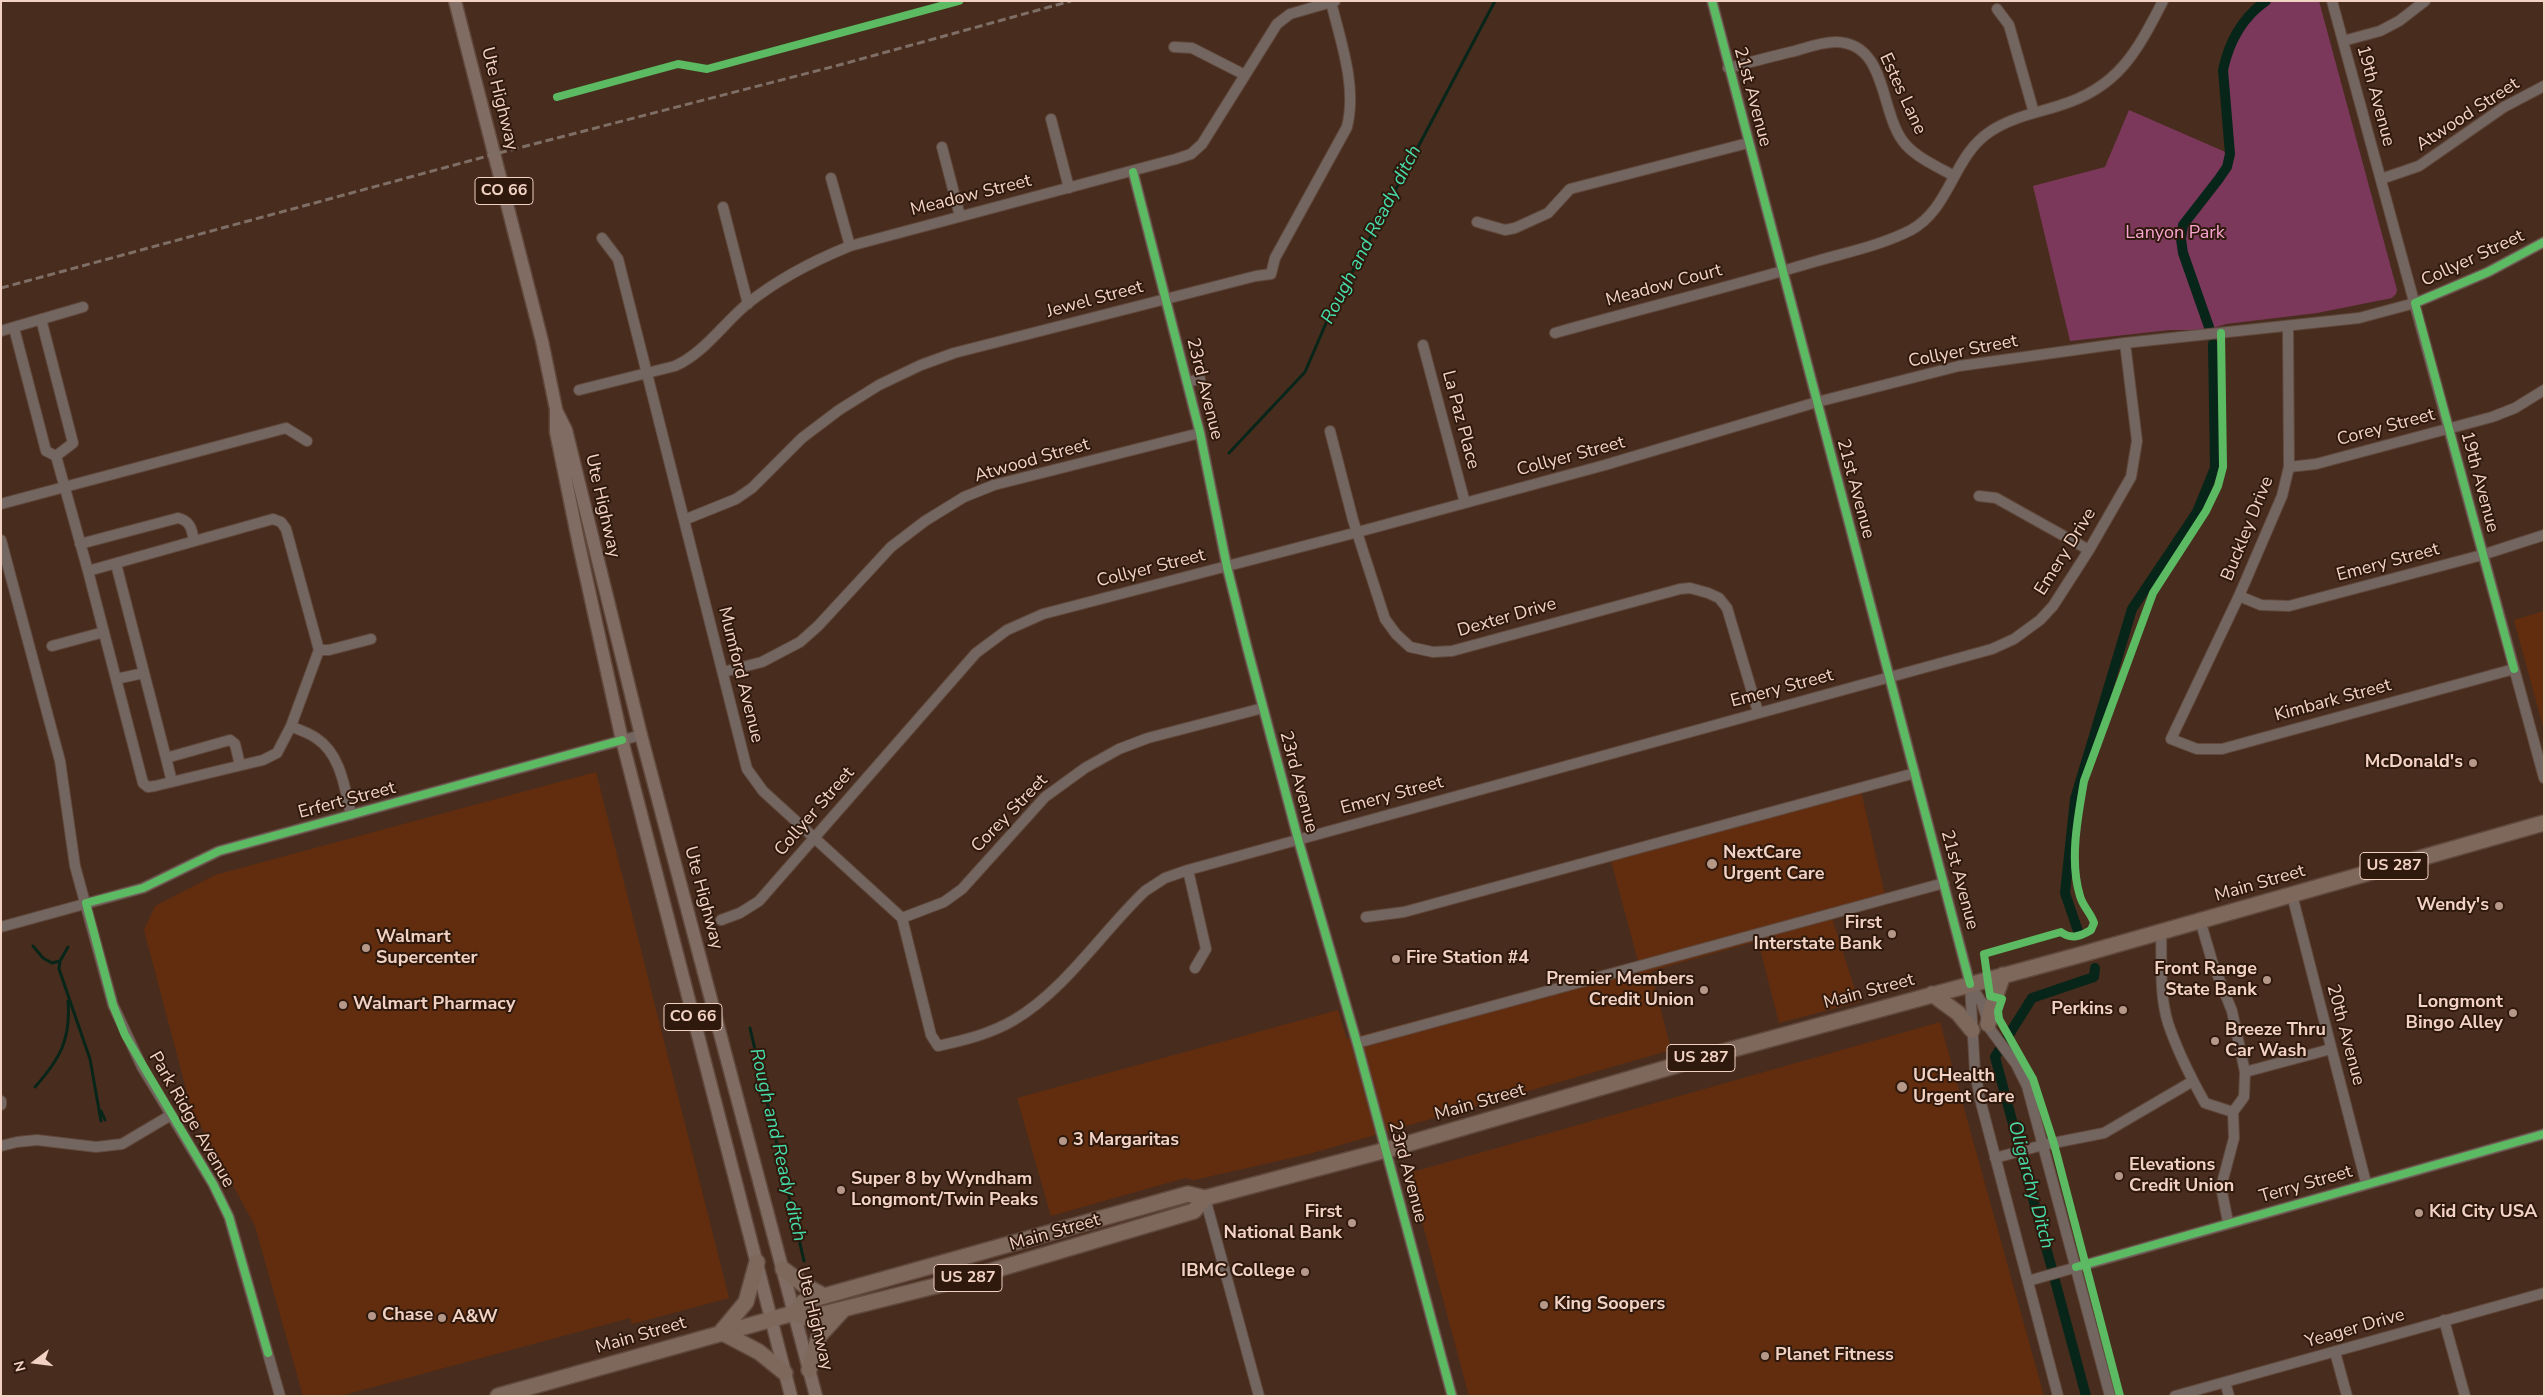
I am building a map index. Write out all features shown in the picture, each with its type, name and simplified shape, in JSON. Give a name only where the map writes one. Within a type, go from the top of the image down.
[{"type":"highway","name":"Main Street","points":[[794,1313],[803,1302],[1188,1194],[1205,1198],[1386,1150],[1715,1054],[2003,976],[2544,823]]},
{"type":"highway","points":[[1988,1024],[1992,1006],[2003,976]]},
{"type":"highway","points":[[1932,994],[1958,1013],[1972,1030]]},
{"type":"highway","name":"Main Street","points":[[498,1396],[794,1313],[807,1318],[971,1277],[1194,1211],[1205,1198]]},
{"type":"highway","points":[[757,1262],[746,1302],[722,1332],[759,1352],[784,1373]]},
{"type":"highway","points":[[783,1268],[804,1285],[824,1296]]},
{"type":"highway","points":[[809,1370],[819,1336],[843,1310]]},
{"type":"main road","name":"Ute Highway","points":[[455,1],[542,341],[556,409],[556,432],[600,645],[622,740],[791,1396]]},
{"type":"main road","name":"Ute Highway","points":[[556,409],[566,430],[641,735],[816,1396]]},
{"type":"street","name":"21st Avenue","points":[[1712,1],[1728,68],[1970,984],[1972,1030],[1980,1099],[2058,1396]]},
{"type":"street","name":"Meadow Court","points":[[1554,333],[1782,271],[1887,240],[1912,229],[1929,216],[1943,200],[1954,176],[1968,153],[1989,132],[2008,121],[2080,99],[2106,84],[2124,68],[2136,52],[2163,1]]},
{"type":"street","name":"19th Avenue","points":[[2332,1],[2544,778]]},
{"type":"street","points":[[2343,41],[2380,31],[2399,21],[2425,1]]},
{"type":"street","name":"Meadow Street","points":[[579,390],[675,366],[690,360],[748,304],[780,281],[814,261],[850,246],[1133,172],[1191,154],[1202,144],[1277,24],[1290,14],[1333,2]]},
{"type":"street","name":"Jewel Street","points":[[684,520],[736,499],[752,488],[802,438],[839,410],[879,385],[921,365],[954,353],[1165,298],[1271,274],[1275,258],[1347,127],[1352,109],[1352,90],[1333,2]]},
{"type":"street","points":[[1997,10],[2009,24],[2034,113]]},
{"type":"street","name":"Estes Lane","points":[[1728,68],[1826,43],[1853,45],[1865,53],[1873,65],[1896,128],[1905,144],[1920,156],[1954,176]]},
{"type":"street","points":[[1174,47],[1192,48],[1244,75]]},
{"type":"street","name":"Atwood Street","points":[[2381,179],[2419,166],[2504,107],[2544,86]]},
{"type":"street","points":[[1051,119],[1070,188]]},
{"type":"street","points":[[1477,222],[1505,230],[1515,228],[1548,213],[1570,189],[1748,142]]},
{"type":"street","points":[[942,147],[960,216]]},
{"type":"street","name":"23rd Avenue","points":[[1133,172],[1200,433],[1227,567],[1263,708],[1298,839],[1357,1043],[1452,1396]]},
{"type":"street","points":[[831,178],[850,246]]},
{"type":"street","points":[[723,207],[748,304]]},
{"type":"street","name":"Mumford Avenue","points":[[602,238],[618,259],[747,770],[763,791],[902,918]]},
{"type":"street","name":"Collyer Street","points":[[721,920],[740,913],[759,901],[964,666],[990,641],[1021,623],[1043,614],[1358,532],[1605,465],[1817,402],[1959,366],[2124,344],[2359,318],[2415,303],[2488,272],[2544,242]]},
{"type":"street","points":[[1,331],[84,306]]},
{"type":"street","points":[[41,319],[73,443],[56,456]]},
{"type":"street","name":"Buckley Drive","points":[[2176,729],[2239,596],[2282,496],[2289,468],[2288,327]]},
{"type":"street","points":[[14,328],[46,451],[56,456],[143,783],[148,787],[172,782],[263,760],[277,753],[291,726],[319,650],[286,529],[281,522],[273,519],[88,572]]},
{"type":"street","name":"Emery Drive","points":[[1890,676],[1992,648],[2014,639],[2040,620],[2053,606],[2089,550],[2131,477],[2137,441],[2124,344]]},
{"type":"street","name":"La Paz Place","points":[[1423,345],[1465,503]]},
{"type":"street","points":[[1187,382],[1200,378]]},
{"type":"street","name":"Corey Street","points":[[2289,468],[2316,464],[2492,417],[2515,408],[2544,390]]},
{"type":"street","points":[[1,504],[286,428],[307,441]]},
{"type":"street","name":"Dexter Drive","points":[[1330,432],[1385,619],[1396,634],[1410,647],[1433,652],[1452,651],[1680,589],[1690,588],[1708,592],[1719,598],[1727,608],[1732,619],[1758,712]]},
{"type":"street","name":"Atwood Street","points":[[723,672],[762,662],[800,642],[818,626],[891,547],[925,521],[964,498],[994,485],[1200,433]]},
{"type":"street","points":[[1979,496],[1996,498],[2089,550]]},
{"type":"street","points":[[80,544],[178,518],[186,520],[190,526],[194,542]]},
{"type":"street","name":"Emery Street","points":[[2239,596],[2261,605],[2289,606],[2482,555],[2544,535]]},
{"type":"street","name":"Park Ridge Avenue","points":[[1,540],[60,761],[75,866],[113,1005],[125,1034],[213,1184],[229,1217],[280,1396]]},
{"type":"street","points":[[116,564],[172,782]]},
{"type":"street","points":[[52,646],[104,632]]},
{"type":"street","points":[[319,650],[329,650],[370,639]]},
{"type":"street","name":"Kimbark Street","points":[[2176,729],[2171,739],[2198,749],[2222,749],[2514,670]]},
{"type":"street","points":[[116,680],[144,673]]},
{"type":"street","name":"Emery Street","points":[[902,918],[931,1035],[938,1046],[955,1042],[995,1030],[1015,1020],[1040,1002],[1145,892],[1165,878],[1298,839],[1890,676]]},
{"type":"street","name":"Corey Street","points":[[902,918],[944,902],[962,889],[1045,798],[1084,768],[1119,749],[1148,738],[1263,708]]},
{"type":"street","points":[[291,726],[317,739],[330,751],[338,764],[351,815]]},
{"type":"street","points":[[622,740],[641,735]]},
{"type":"street","points":[[166,758],[230,740],[235,744],[240,765]]},
{"type":"street","name":"Erfert Street","points":[[1,927],[143,888],[219,852],[622,740]]},
{"type":"street","points":[[1366,917],[1404,912],[1915,773]]},
{"type":"street","points":[[1188,870],[1206,949],[1195,968]]},
{"type":"street","points":[[1357,1043],[1944,883]]},
{"type":"street","name":"20th Avenue","points":[[2292,895],[2366,1183]]},
{"type":"street","points":[[2200,920],[2212,961],[2232,1011],[2245,1072],[2244,1097],[2233,1112],[2234,1138],[2221,1187],[2228,1222]]},
{"type":"street","points":[[2161,931],[2162,980],[2168,1022],[2193,1081],[2205,1103],[2233,1112]]},
{"type":"street","name":"21st Avenue","points":[[1970,984],[1982,1003],[1988,1024],[2027,1086],[2110,1396]]},
{"type":"street","points":[[2245,1072],[2331,1049]]},
{"type":"street","points":[[1995,1158],[2043,1145],[2104,1133],[2193,1081]]},
{"type":"street","points":[[1,1146],[37,1140],[96,1147],[122,1144],[171,1115]]},
{"type":"street","name":"Terry Street","points":[[2028,1280],[2544,1134]]},
{"type":"street","points":[[1205,1198],[1259,1396]]},
{"type":"street","name":"Yeager Drive","points":[[2176,1396],[2544,1292]]},
{"type":"street","points":[[2444,1320],[2465,1396]]},
{"type":"street","points":[[2336,1352],[2348,1396]]},
{"type":"street","points":[[2225,1382],[2229,1396]]},
{"type":"shaded area","points":[[2544,611],[2544,730],[2514,620]]},
{"type":"shaded area","points":[[596,772],[729,1298],[632,1324],[630,1318],[340,1396],[303,1396],[255,1226],[191,1108],[144,930],[155,906],[215,875]]},
{"type":"shaded area","points":[[1861,791],[1885,895],[1829,909],[1859,1002],[1779,1023],[1758,941],[1651,971],[1671,1050],[1309,1154],[1194,1180],[1185,1178],[1051,1216],[1017,1098],[1338,1010],[1347,1039],[1638,961],[1611,861]]},
{"type":"shaded area","points":[[1940,1022],[2044,1396],[1469,1396],[1409,1173]]},
{"type":"green space","name":"Lanyon Park","points":[[2266,1],[2319,1],[2397,290],[2396,294],[2392,298],[2317,313],[2226,324],[2206,330],[2170,330],[2070,341],[2033,186],[2105,167],[2129,110],[2230,154],[2223,70],[2229,50],[2238,31],[2250,15]]},
{"type":"waterway","name":"Rough and Ready ditch","points":[[1229,453],[1305,372],[1330,314],[1495,1]]},
{"type":"waterway","name":"Oligarchy Ditch","points":[[2209,327],[2183,253],[2181,239],[2183,225],[2227,167],[2230,154],[2223,70],[2229,50],[2238,31],[2250,15],[2266,1]]},
{"type":"waterway","name":"Oligarchy Ditch","points":[[2079,934],[2065,893],[2075,799],[2132,609],[2197,512],[2215,468],[2213,344]]},
{"type":"waterway","points":[[33,946],[43,958],[52,963],[60,961]]},
{"type":"waterway","points":[[68,947],[60,961],[59,969],[90,1059],[101,1121]]},
{"type":"waterway","name":"Oligarchy Ditch","points":[[2086,1396],[1995,1057],[2032,998],[2094,977],[2095,968]]},
{"type":"waterway","points":[[35,1087],[51,1067],[62,1048],[68,1027],[68,1001]]},
{"type":"waterway","name":"Rough and Ready ditch","points":[[750,1028],[804,1261]]},
{"type":"waterway","points":[[101,1111],[105,1120]]},
{"type":"railway","points":[[1,288],[495,154],[843,64],[1071,1]]},
{"type":"cycle path","points":[[557,97],[678,64],[707,69],[959,1]]},
{"type":"cycle path","points":[[1712,1],[1970,984]]},
{"type":"cycle path","points":[[1133,172],[1200,433],[1227,567],[1247,647],[1298,839],[1357,1043],[1452,1396]]},
{"type":"cycle path","points":[[2514,669],[2415,303],[2488,272],[2544,242]]},
{"type":"cycle path","points":[[2120,1396],[2054,1144],[2033,1079],[1999,1019],[1998,1011],[2002,999],[1990,996],[1984,954],[2061,932],[2068,936],[2080,935],[2091,930],[2094,923],[2081,900],[2075,868],[2076,838],[2084,781],[2153,593],[2206,511],[2218,486],[2223,467],[2221,333]]},
{"type":"cycle path","points":[[268,1353],[229,1217],[213,1184],[125,1035],[113,1005],[86,903],[143,888],[219,851],[622,740]]},
{"type":"cycle path","points":[[2076,1267],[2544,1134]]},
{"type":"place","name":"McDonald's","points":[[2473,763]]},
{"type":"place","name":"NextCare Urgent Care","points":[[1712,864]]},
{"type":"place","name":"Wendy's","points":[[2499,906]]},
{"type":"place","name":"First Interstate Bank","points":[[1892,934]]},
{"type":"place","name":"Walmart Supercenter","points":[[366,948]]},
{"type":"place","name":"Fire Station #4","points":[[1396,959]]},
{"type":"place","name":"Front Range State Bank","points":[[2267,980]]},
{"type":"place","name":"Premier Members Credit Union","points":[[1704,990]]},
{"type":"place","name":"Walmart Pharmacy","points":[[343,1005]]},
{"type":"place","name":"Perkins","points":[[2123,1010]]},
{"type":"place","name":"Longmont Bingo Alley","points":[[2513,1013]]},
{"type":"place","name":"Breeze Thru Car Wash","points":[[2215,1041]]},
{"type":"place","name":"UCHealth Urgent Care","points":[[1902,1087]]},
{"type":"place","name":"3 Margaritas","points":[[1063,1141]]},
{"type":"place","name":"Elevations Credit Union","points":[[2119,1176]]},
{"type":"place","name":"Super 8 by Wyndham Longmont/Twin Peaks","points":[[841,1190]]},
{"type":"place","name":"Kid City USA","points":[[2419,1213]]},
{"type":"place","name":"First National Bank","points":[[1352,1223]]},
{"type":"place","name":"IBMC College","points":[[1305,1272]]},
{"type":"place","name":"King Soopers","points":[[1544,1305]]},
{"type":"place","name":"Chase","points":[[372,1316]]},
{"type":"place","name":"A&W","points":[[442,1318]]},
{"type":"place","name":"Planet Fitness","points":[[1765,1356]]}]
